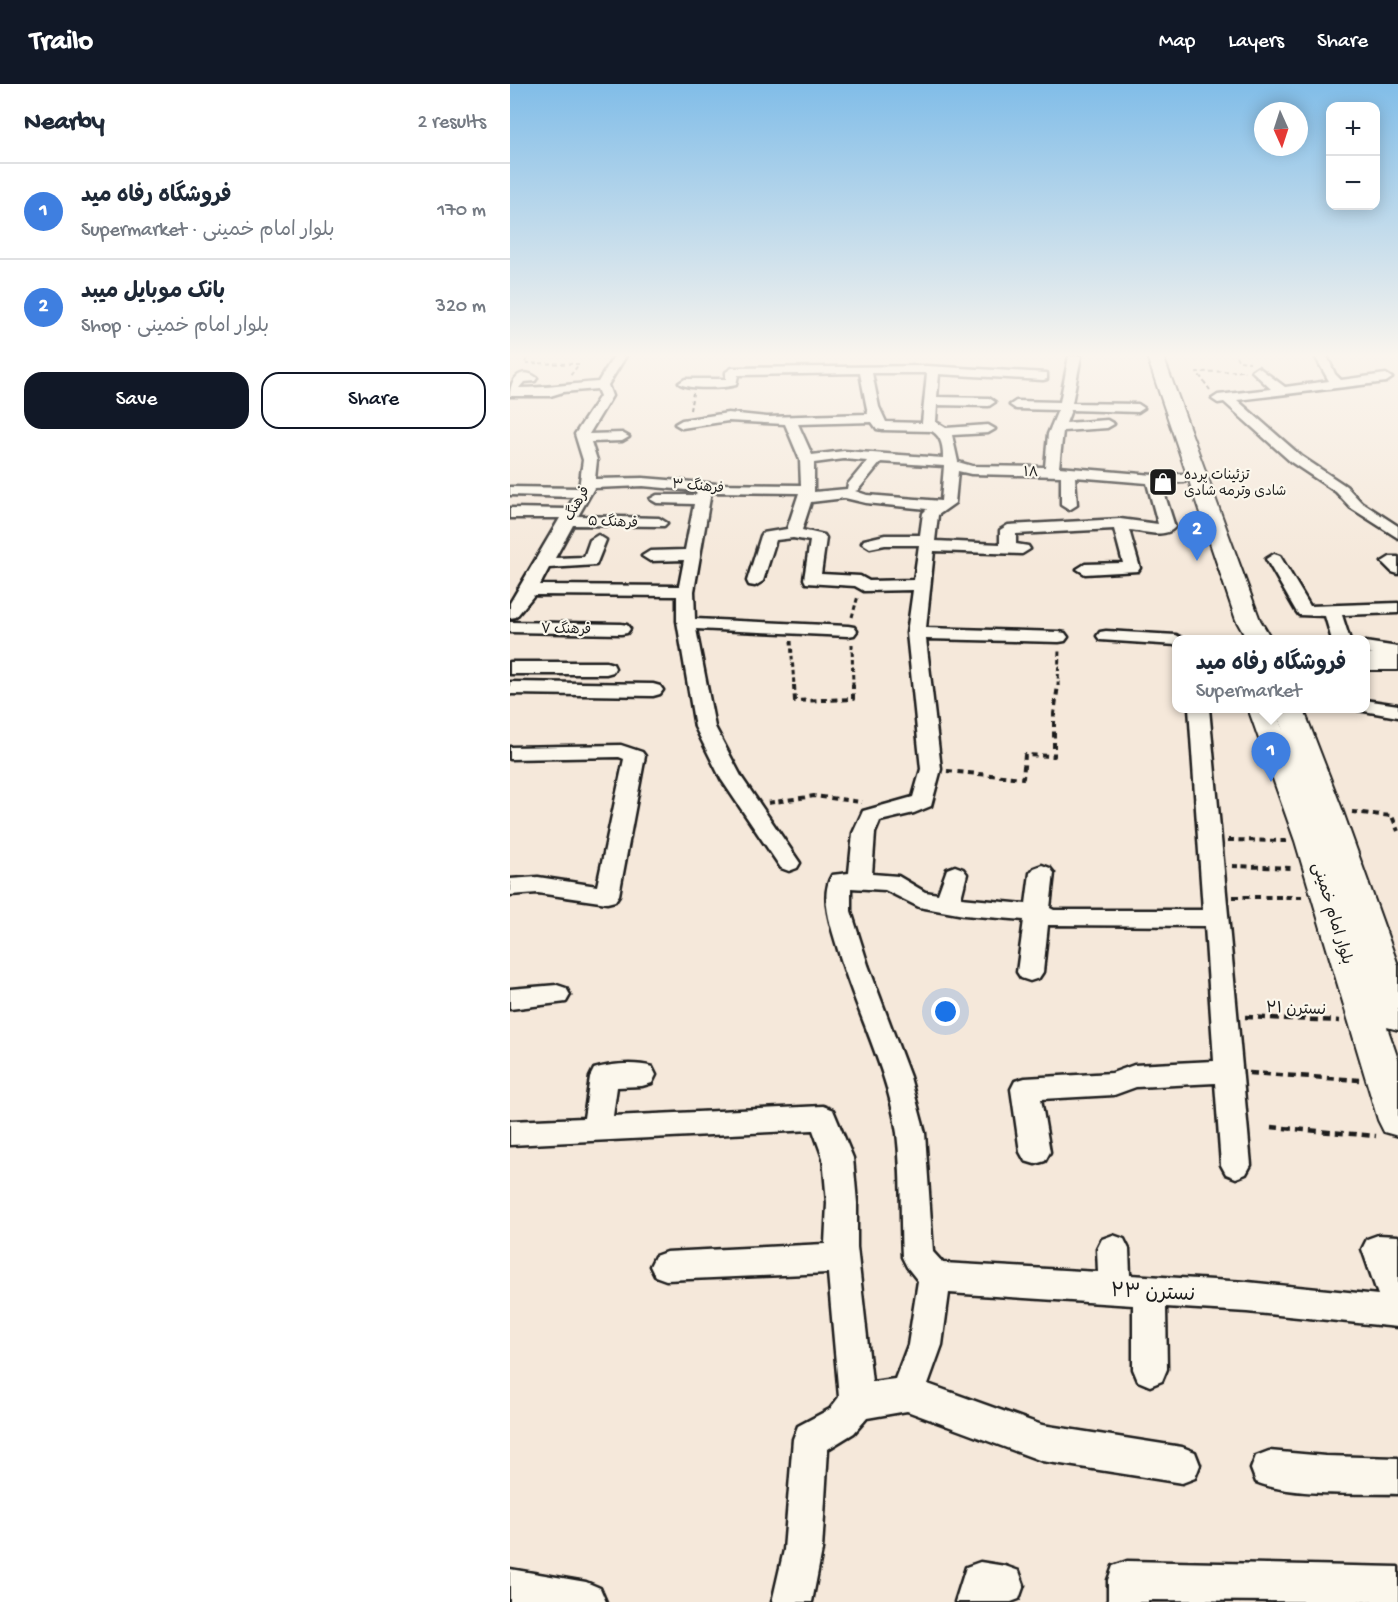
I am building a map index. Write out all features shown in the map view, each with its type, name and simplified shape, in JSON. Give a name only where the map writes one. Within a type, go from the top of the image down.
[{"type":"main road","points":[[1168,427],[1236,635]]},
{"type":"main road","points":[[1174,427],[1248,620],[1257,635]]},
{"type":"main road","points":[[1370,662],[1398,662]]},
{"type":"main road","name":"بلوار امام خمینی","points":[[1262,713],[1320,869],[1390,1016]]},
{"type":"main road","name":"بلوار امام خمینی","points":[[1291,713],[1327,809],[1390,1016],[1386,1082],[1393,1129]]},
{"type":"street","points":[[585,427],[583,438],[622,437]]},
{"type":"street","points":[[793,427],[807,460],[806,494],[793,533]]},
{"type":"street","points":[[898,427],[988,429]]},
{"type":"street","points":[[860,881],[864,833],[871,816],[906,808],[923,801],[931,769],[916,633],[931,513],[948,503],[951,464],[947,439],[934,427]]},
{"type":"street","points":[[1052,471],[1055,434],[1058,427]]},
{"type":"street","points":[[1256,427],[1296,459],[1341,489],[1356,505],[1398,533]]},
{"type":"street","name":"فرهنگ","points":[[510,613],[522,601],[585,488],[590,460],[583,438]]},
{"type":"street","name":"۱۸","points":[[807,460],[844,455],[944,462],[971,470],[1052,471],[1153,480],[1184,478]]},
{"type":"street","points":[[853,487],[877,457]]},
{"type":"street","points":[[1068,472],[1069,505]]},
{"type":"street","points":[[870,543],[885,540],[1015,548],[1008,530],[1120,524],[1164,529],[1167,527],[1153,480]]},
{"type":"street","name":"فرهنگ ۳","points":[[511,492],[644,482],[704,494],[846,493],[866,499],[944,506]]},
{"type":"street","points":[[657,499],[704,494],[686,591],[687,624],[705,727],[732,779],[753,806],[789,864]]},
{"type":"street","name":"فرهنگ ۵","points":[[510,513],[659,522]]},
{"type":"street","points":[[1085,569],[1132,567],[1125,550],[1120,524]]},
{"type":"street","points":[[755,581],[769,536],[793,533],[818,538],[813,579],[860,581],[864,586],[921,585]]},
{"type":"street","points":[[544,563],[590,562],[598,540]]},
{"type":"street","points":[[650,556],[692,555]]},
{"type":"street","points":[[1274,559],[1305,611],[1398,608]]},
{"type":"street","points":[[1398,562],[1390,562],[1398,569]]},
{"type":"street","points":[[528,590],[686,591]]},
{"type":"street","points":[[1332,610],[1340,635]]},
{"type":"street","points":[[687,624],[745,625],[791,631],[848,632]]},
{"type":"street","name":"فرهنگ ۷","points":[[510,627],[621,629]]},
{"type":"street","points":[[916,633],[1059,637]]},
{"type":"street","points":[[1106,636],[1172,640]]},
{"type":"street","points":[[1370,648],[1398,652]]},
{"type":"street","points":[[510,668],[606,668]]},
{"type":"street","points":[[510,688],[653,690]]},
{"type":"street","points":[[1370,707],[1398,711]]},
{"type":"street","points":[[1198,713],[1236,1165]]},
{"type":"street","points":[[510,753],[621,751],[635,756],[607,895],[538,885],[510,887]]},
{"type":"street","points":[[1030,972],[1042,873]]},
{"type":"street","points":[[948,904],[955,874]]},
{"type":"street","points":[[907,1394],[925,1345],[927,1267],[911,1133],[896,1077],[855,965],[839,911],[840,880],[890,882],[919,899],[1037,912],[1053,918],[1215,908]]},
{"type":"street","points":[[510,999],[556,995]]},
{"type":"street","points":[[1035,1152],[1025,1089],[1114,1084],[1134,1076],[1228,1071]]},
{"type":"street","points":[[597,1129],[604,1077],[642,1075]]},
{"type":"street","points":[[510,1133],[823,1118],[838,1158],[843,1258],[857,1402]]},
{"type":"street","points":[[1113,1249],[1114,1288]]},
{"type":"street","points":[[1398,1250],[1378,1249],[1398,1304]]},
{"type":"street","points":[[666,1266],[843,1258]]},
{"type":"street","name":"نسترن ۲۳","points":[[927,1267],[1114,1288],[1247,1297],[1398,1312]]},
{"type":"street","points":[[1149,1291],[1150,1369]]},
{"type":"street","points":[[792,1602],[803,1550],[811,1439],[842,1421],[857,1402],[907,1394],[1042,1443],[1182,1466]]},
{"type":"street","points":[[1269,1469],[1325,1474],[1398,1476]]},
{"type":"street","points":[[1128,1591],[1398,1586]]},
{"type":"street","points":[[510,1588],[586,1602]]},
{"type":"path","points":[[791,631],[795,701],[853,699]]},
{"type":"path","points":[[931,769],[1023,778],[1025,755],[1054,756],[1054,714],[1060,667],[1059,637]]},
{"type":"path","points":[[753,806],[814,796],[858,800],[886,811]]},
{"type":"path","points":[[1327,809],[1398,816]]},
{"type":"path","points":[[1392,816],[1398,831]]},
{"type":"path","points":[[1208,839],[1320,869]]},
{"type":"path","points":[[1210,866],[1320,869]]},
{"type":"path","points":[[1215,908],[1320,869]]},
{"type":"path","name":"نسترن ۲۱","points":[[1223,1016],[1390,1016]]},
{"type":"path","points":[[1228,1071],[1386,1082]]},
{"type":"path","points":[[1271,1127],[1393,1129]]},
{"type":"place","name":"تزئینات پرده شادی وترمه شادی","points":[[1163,482]]},
{"type":"place","name":"بانک موبایل میبد","points":[[1197,561]]},
{"type":"place","name":"فروشگاه رفاه مید","points":[[1271,782]]}]
